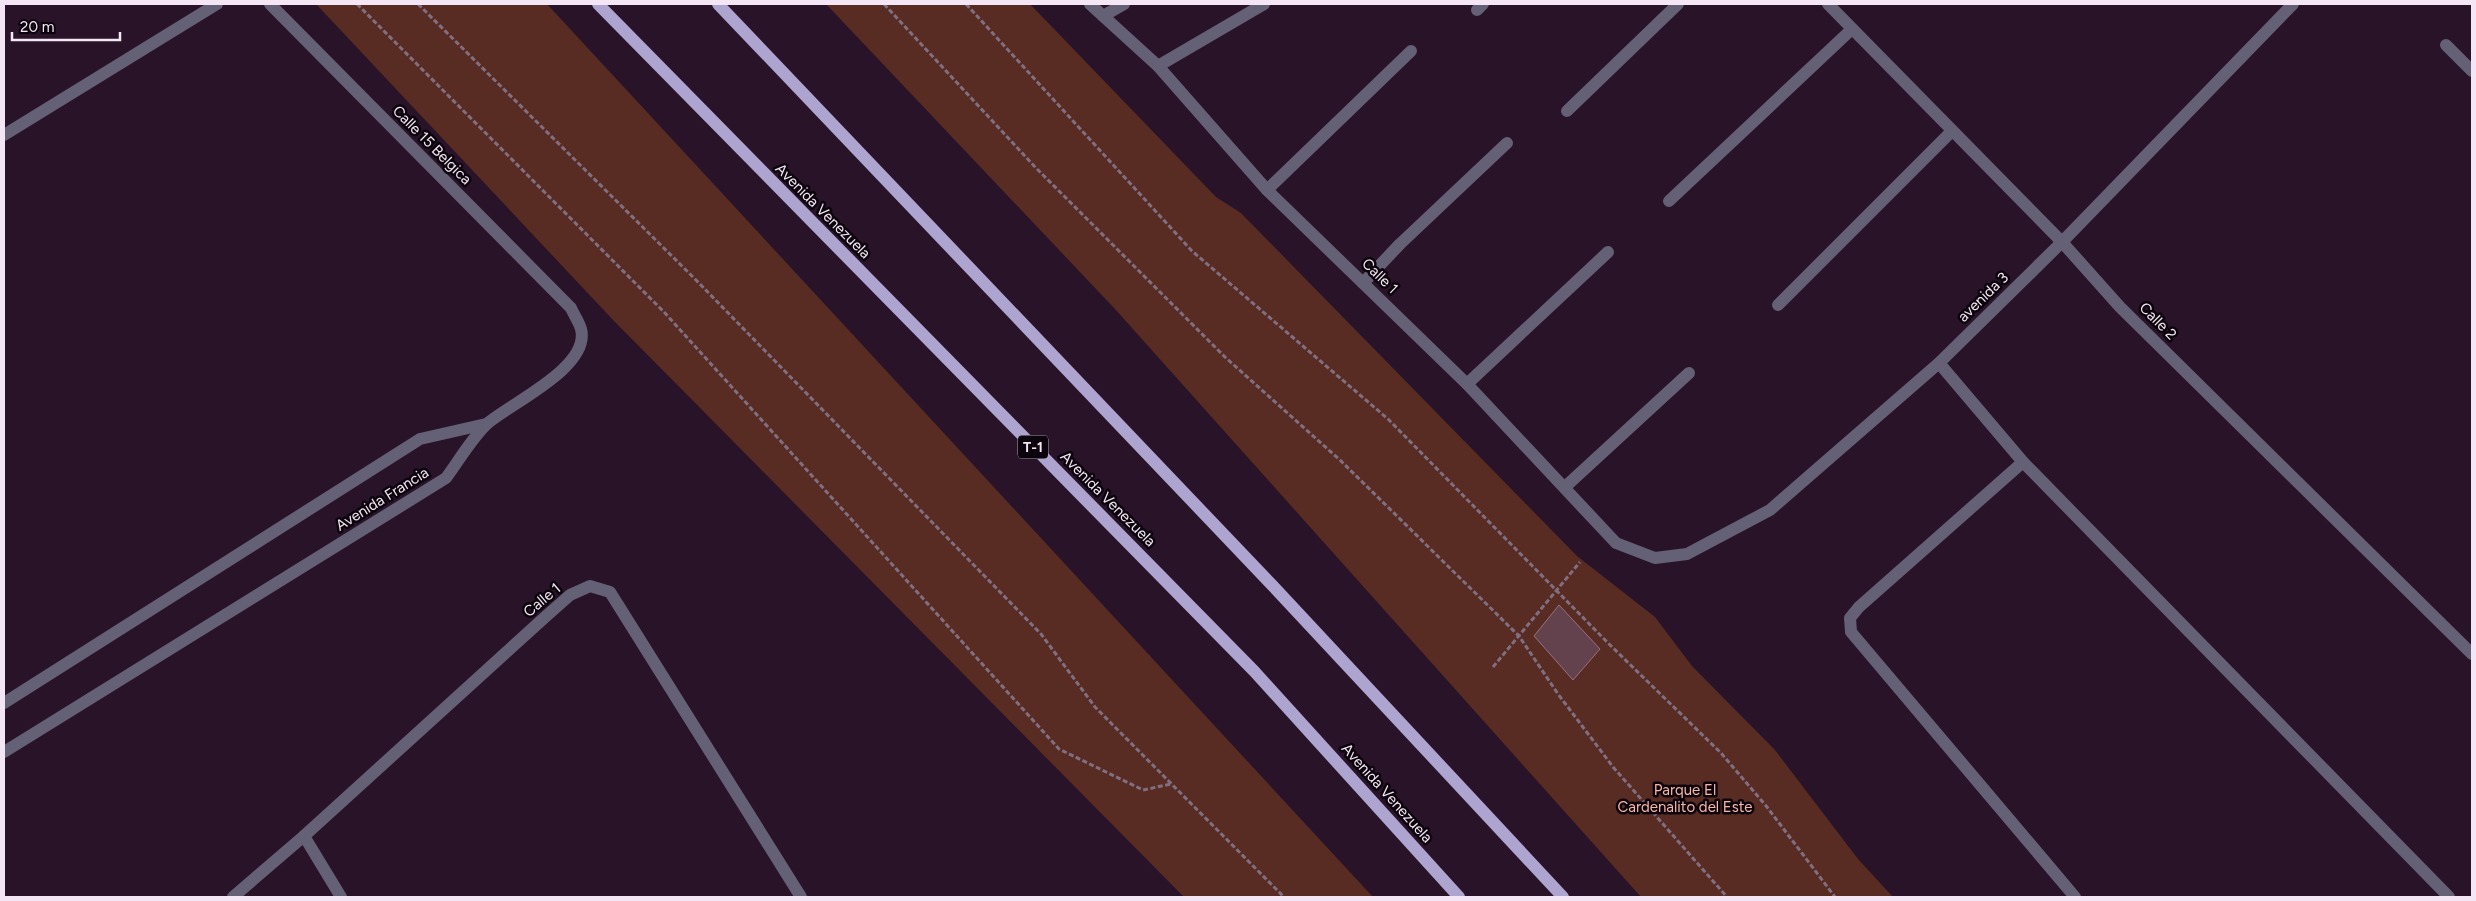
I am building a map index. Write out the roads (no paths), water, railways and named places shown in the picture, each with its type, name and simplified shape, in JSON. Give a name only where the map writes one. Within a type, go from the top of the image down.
[{"type":"main road","name":"Avenida Venezuela","points":[[598,4],[1254,670],[1459,897]]},
{"type":"main road","points":[[718,4],[1272,585],[1563,897]]},
{"type":"street","points":[[4,135],[217,4]]},
{"type":"street","name":"Calle 15 Belgica","points":[[270,4],[571,308],[582,330],[579,350],[570,363],[552,378],[486,424]]},
{"type":"street","name":"Calle 1","points":[[1090,4],[1158,66],[1267,190],[1467,384],[1616,543],[1655,558]]},
{"type":"street","points":[[1103,16],[1124,4]]},
{"type":"street","points":[[1158,66],[1264,4]]},
{"type":"street","points":[[1567,111],[1678,4]]},
{"type":"street","name":"Calle 2","points":[[1828,4],[2062,242],[2120,307],[2472,654]]},
{"type":"street","name":"avenida 3","points":[[1655,558],[1687,554],[1770,510],[1939,363],[2062,242],[2291,5]]},
{"type":"street","points":[[1669,201],[1852,29]]},
{"type":"street","points":[[2446,45],[2472,71]]},
{"type":"street","points":[[1267,190],[1411,51]]},
{"type":"street","points":[[1778,305],[1952,131]]},
{"type":"street","points":[[1363,283],[1400,244],[1507,143]]},
{"type":"street","points":[[1467,384],[1608,252]]},
{"type":"street","points":[[1939,363],[2023,462],[2449,897]]},
{"type":"street","points":[[1565,487],[1690,373]]},
{"type":"street","name":"Avenida Francia","points":[[4,703],[420,439],[486,424]]},
{"type":"street","name":"Avenida Francia","points":[[4,752],[446,478],[486,424]]},
{"type":"street","points":[[2023,462],[1860,606],[1850,618],[1850,625],[1851,632],[2075,897]]},
{"type":"street","name":"Calle 1","points":[[233,897],[304,836],[544,618],[570,596],[590,586],[610,592],[801,897]]},
{"type":"street","points":[[304,836],[341,897]]},
{"type":"park label","name":"Parque El Cardenalito del Este","points":[[1685,798]]}]
